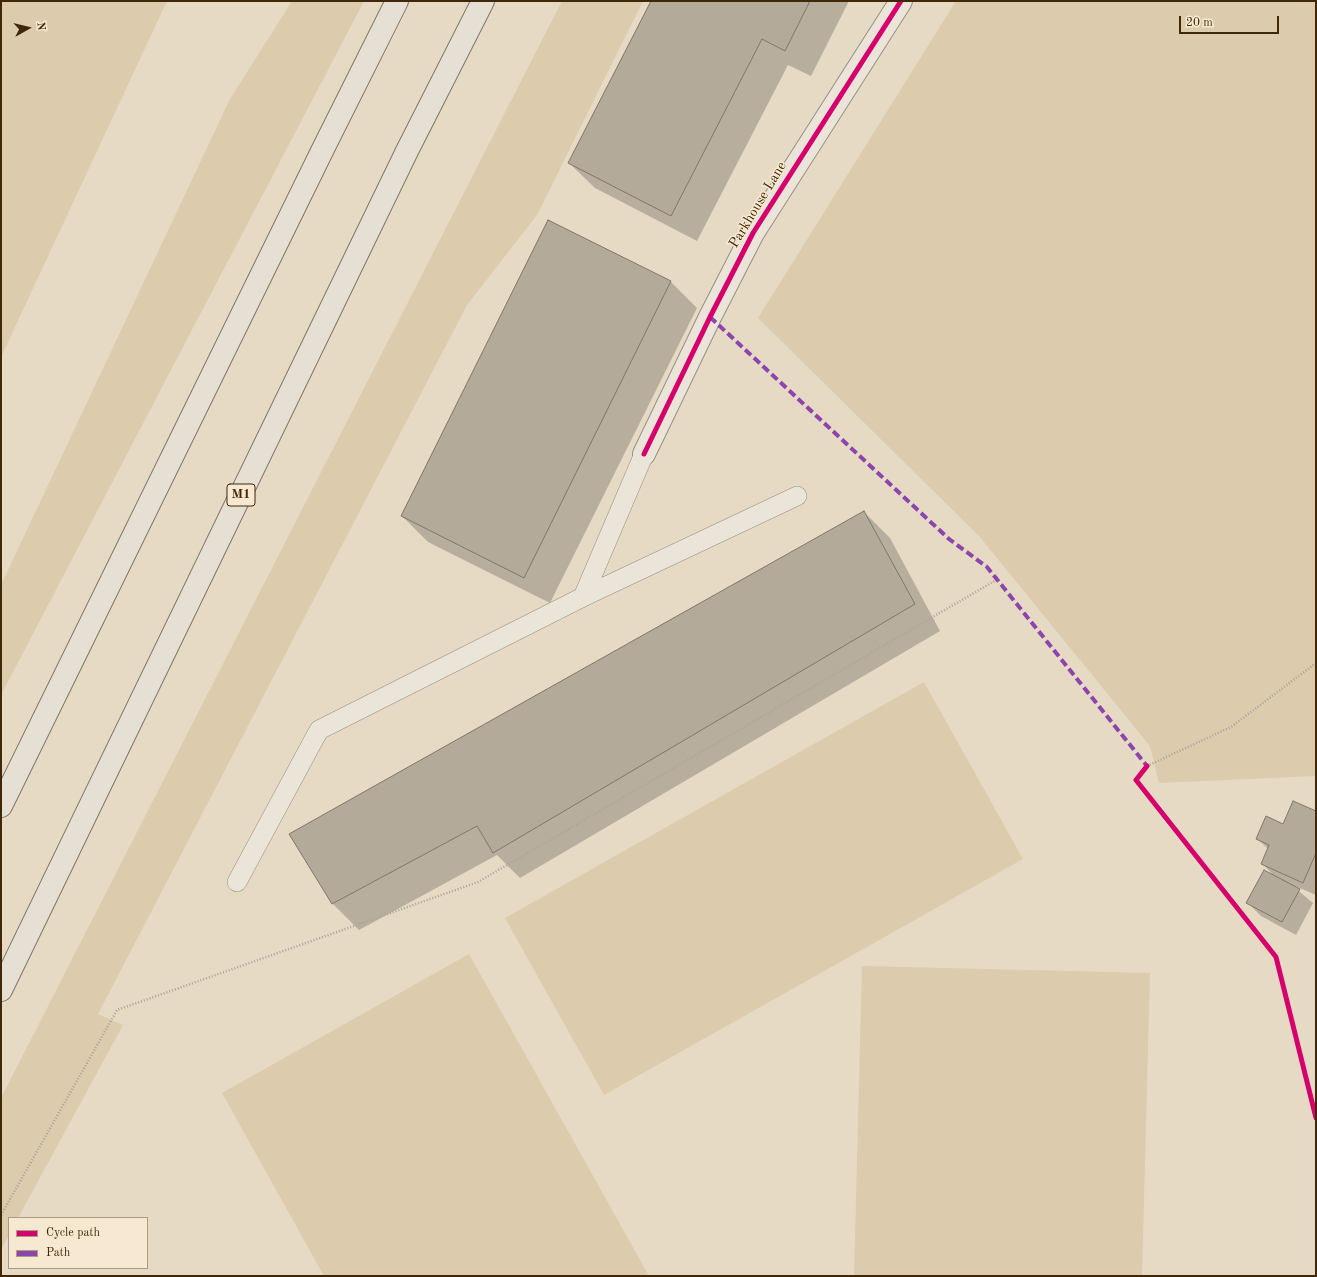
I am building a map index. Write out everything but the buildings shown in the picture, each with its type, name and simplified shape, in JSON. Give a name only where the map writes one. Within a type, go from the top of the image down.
[{"type":"highway","points":[[1,806],[320,154],[397,1]]},
{"type":"highway","name":"M1","points":[[1,990],[407,151],[483,1]]},
{"type":"street","name":"Parkhouse Lane","points":[[644,454],[710,317],[753,233],[901,1]]},
{"type":"lane","points":[[583,597],[644,454]]},
{"type":"lane","points":[[236,882],[319,730],[583,597],[797,496]]},
{"type":"path","points":[[1,1215],[117,1010],[478,882],[998,580]]},
{"type":"path","points":[[1148,766],[1231,727],[1316,663]]},
{"type":"shaded area","points":[[1,1],[167,1],[1,357]]},
{"type":"shaded area","points":[[292,1],[364,1],[1,695],[1,585],[230,99]]},
{"type":"shaded area","points":[[562,1],[643,1],[537,215],[467,305],[98,1014],[123,1025],[19,1217],[8,1217],[8,1237],[1,1249],[1,1098]]},
{"type":"shaded area","points":[[956,1],[1316,1],[1316,776],[1159,783],[1150,746],[979,536],[758,318]]},
{"type":"shaded area","points":[[924,682],[1023,859],[604,1095],[505,918]]},
{"type":"shaded area","points":[[469,954],[649,1276],[324,1276],[222,1093]]},
{"type":"shaded area","points":[[862,966],[1150,973],[1142,1276],[854,1276]]},
{"type":"marked path","points":[[710,317],[949,539],[987,567],[1147,766],[1145,769]]},
{"type":"cycle path","points":[[644,454],[710,317],[753,233],[901,1]]},
{"type":"cycle path","points":[[1147,766],[1136,780],[1276,957],[1316,1118]]}]
